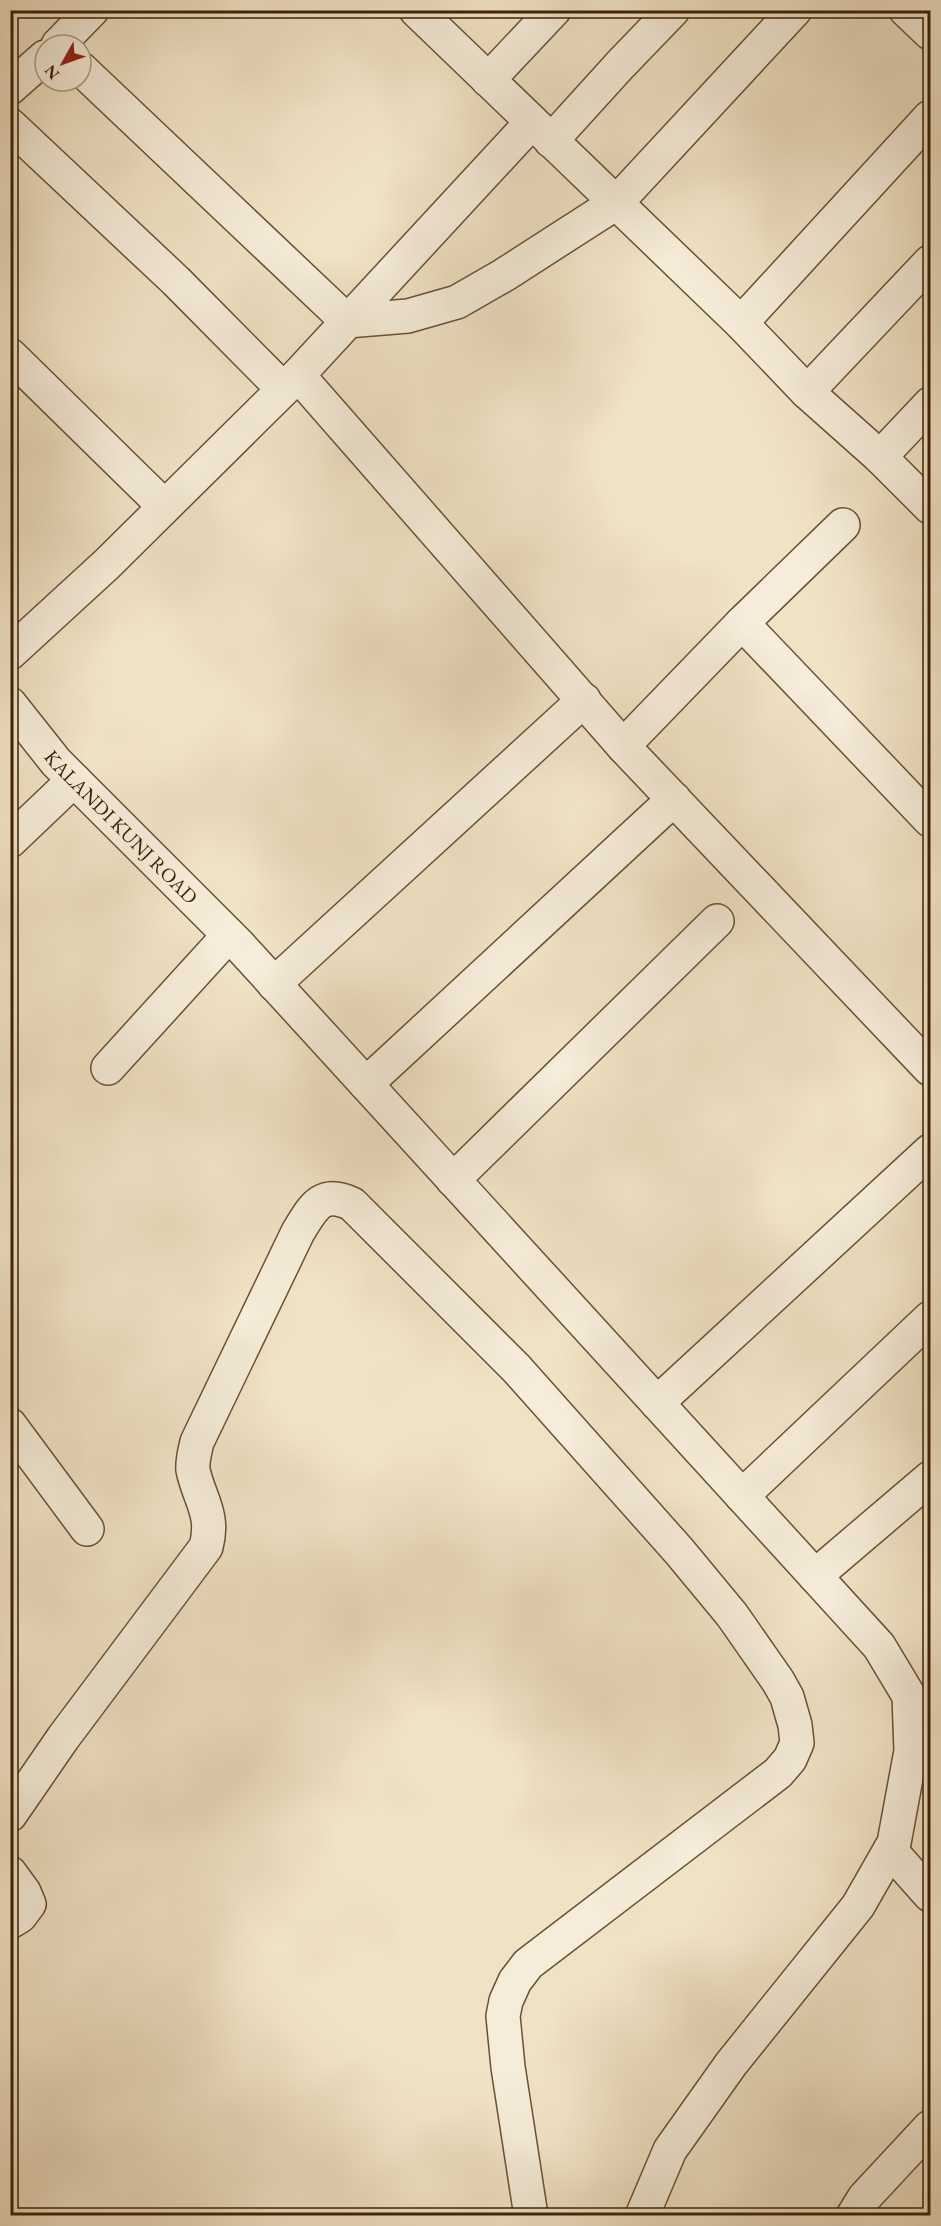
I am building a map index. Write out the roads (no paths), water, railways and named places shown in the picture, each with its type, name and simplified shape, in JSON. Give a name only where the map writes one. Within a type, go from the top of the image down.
[{"type":"street","points":[[70,33],[92,10]]},
{"type":"street","points":[[416,10],[741,323],[807,392],[930,507]]},
{"type":"street","points":[[488,80],[554,10]]},
{"type":"street","points":[[10,653],[48,620],[291,382],[347,321],[542,132],[620,65],[673,10]]},
{"type":"street","points":[[93,80],[347,321],[408,316],[457,302],[504,275],[616,203],[795,10]]},
{"type":"street","points":[[906,10],[930,33]]},
{"type":"street","points":[[10,88],[33,68]]},
{"type":"street","points":[[741,323],[930,117]]},
{"type":"street","points":[[10,125],[160,266],[291,382],[584,700],[623,746],[930,1069]]},
{"type":"street","points":[[807,392],[930,262]]},
{"type":"street","points":[[10,355],[164,506]]},
{"type":"street","points":[[880,458],[930,404]]},
{"type":"street","points":[[623,746],[742,623],[843,525]]},
{"type":"street","points":[[742,623],[930,820]]},
{"type":"street","points":[[274,984],[584,700]]},
{"type":"street","name":"KALANDI KUNJ ROAD","points":[[10,704],[56,762],[234,940],[920,1693]]},
{"type":"street","points":[[10,841],[74,780]]},
{"type":"street","points":[[366,1084],[674,799]]},
{"type":"street","points":[[453,1180],[717,921]]},
{"type":"street","points":[[108,1068],[234,940]]},
{"type":"street","points":[[657,1403],[930,1151]]},
{"type":"street","points":[[10,1815],[63,1738],[206,1547],[209,1535],[208,1520],[193,1460],[197,1442],[298,1232],[312,1210],[321,1202],[329,1199],[337,1198],[352,1204],[516,1368],[679,1551],[763,1657],[787,1697],[795,1725],[797,1743],[790,1759],[778,1773],[528,1964],[515,1981],[506,2001],[503,2016],[504,2035],[531,2216]]},
{"type":"street","points":[[742,1496],[930,1318]]},
{"type":"street","points":[[10,1425],[87,1529]]},
{"type":"street","points":[[815,1576],[930,1478]]},
{"type":"street","points":[[642,2216],[670,2150],[731,2064],[858,1906],[894,1843],[912,1751],[920,1693]]},
{"type":"street","points":[[890,1850],[930,1895]]},
{"type":"street","points":[[10,1873],[24,1892],[29,1904],[20,1916],[10,1922]]},
{"type":"street","points":[[854,2216],[864,2198],[930,2127]]}]
